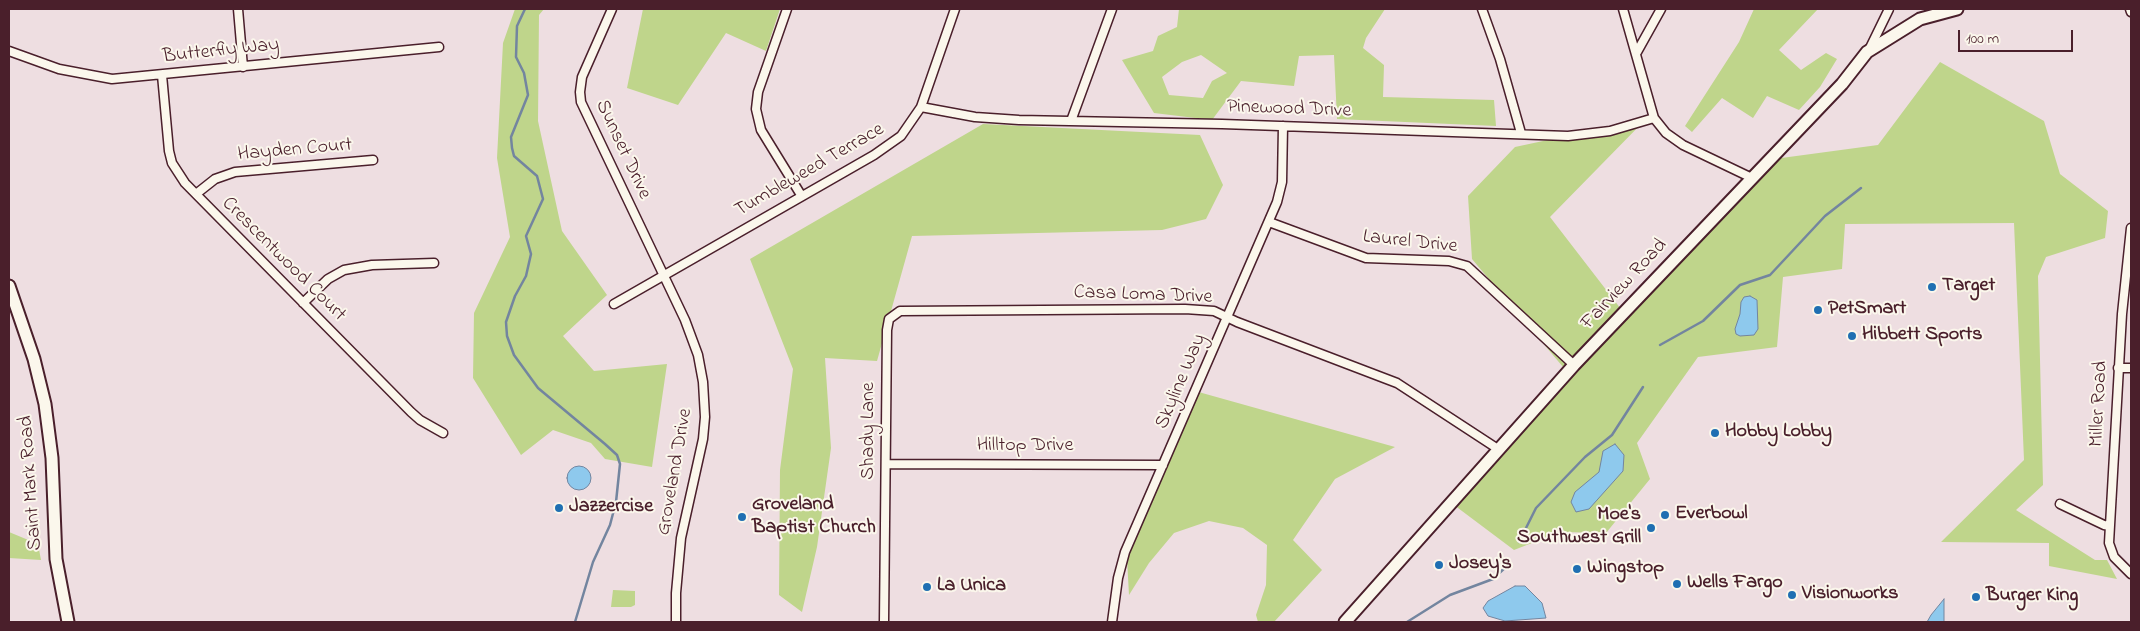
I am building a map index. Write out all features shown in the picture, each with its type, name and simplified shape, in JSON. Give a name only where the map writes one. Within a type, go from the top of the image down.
[{"type":"street","points":[[238,9],[243,66]]},
{"type":"street","name":"Sunset Drive","points":[[612,9],[582,77],[581,102],[662,275]]},
{"type":"street","points":[[787,9],[758,92],[756,109],[761,130],[801,195]]},
{"type":"street","name":"Tumbleweed Terrace","points":[[614,304],[892,144],[909,128],[921,108],[955,9]]},
{"type":"street","points":[[1071,121],[1112,9]]},
{"type":"street","points":[[1482,9],[1500,58],[1521,133]]},
{"type":"street","points":[[1623,9],[1637,52],[1654,118],[1666,133],[1677,142],[1752,178]]},
{"type":"street","points":[[1637,52],[1661,9]]},
{"type":"street","points":[[1868,52],[1888,9]]},
{"type":"street","name":"Fairview Road","points":[[1345,622],[1574,366],[1842,84],[1868,52],[1920,19],[1957,9]]},
{"type":"street","name":"Butterfly Way","points":[[9,51],[43,64],[91,76],[125,78],[439,47]]},
{"type":"street","name":"Crescentwood Court","points":[[162,75],[168,151],[178,174],[411,412],[443,433]]},
{"type":"street","name":"Pinewood Drive","points":[[921,108],[975,118],[1590,135],[1654,118]]},
{"type":"street","name":"Skyline Way","points":[[1112,622],[1120,567],[1277,202],[1282,182],[1283,126]]},
{"type":"street","name":"Hayden Court","points":[[196,194],[215,179],[235,172],[373,160]]},
{"type":"street","name":"Laurel Drive","points":[[1269,222],[1366,258],[1449,261],[1467,266],[1574,366]]},
{"type":"street","name":"Miller Road","points":[[2131,228],[2118,368],[2110,526],[2111,551],[2117,561],[2131,574]]},
{"type":"street","points":[[303,303],[328,279],[344,270],[372,265],[434,263]]},
{"type":"street","name":"Groveland Drive","points":[[662,275],[694,342],[705,396],[703,439],[680,546],[676,593],[676,622]]},
{"type":"street","name":"Saint Mark Road","points":[[9,286],[34,359],[46,404],[52,458],[56,559],[68,622]]},
{"type":"street","name":"Casa Loma Drive","points":[[887,330],[892,315],[904,310],[1185,309],[1214,311],[1397,383],[1498,449]]},
{"type":"street","name":"Shady Lane","points":[[884,622],[887,330]]},
{"type":"street","points":[[2118,368],[2131,368]]},
{"type":"street","name":"Hilltop Drive","points":[[887,464],[1163,465]]},
{"type":"street","points":[[2060,504],[2104,525],[2110,526]]},
{"type":"green space","points":[[515,9],[544,9],[539,15],[538,121],[562,231],[607,295],[563,336],[594,371],[667,364],[652,467],[605,459],[591,443],[553,430],[521,455],[473,378],[474,313],[510,237],[497,158],[503,43]]},
{"type":"green space","points":[[643,9],[780,9],[766,51],[726,33],[678,105],[627,88]]},
{"type":"green space","points":[[1179,9],[1385,9],[1366,38],[1363,48],[1384,65],[1383,97],[1494,100],[1496,126],[1337,119],[1334,55],[1299,56],[1294,86],[1241,81],[1212,120],[1154,113],[1122,60],[1153,51],[1158,36],[1177,27]],"holes":[[[1201,55],[1227,73],[1212,81],[1203,98],[1169,95],[1162,77],[1182,62]]]},
{"type":"green space","points":[[1754,9],[1818,9],[1779,50],[1801,70],[1826,53],[1837,59],[1820,87],[1799,110],[1767,96],[1753,118],[1722,98],[1692,132],[1685,126],[1739,42]]},
{"type":"green space","points":[[1940,62],[2044,121],[2060,174],[2108,211],[2105,238],[2046,257],[2038,276],[2043,485],[2016,510],[2095,560],[2107,560],[2117,579],[2049,566],[2049,543],[1941,542],[2024,460],[2014,223],[1845,224],[1842,269],[1783,277],[1777,347],[1698,357],[1637,443],[1650,479],[1606,533],[1560,532],[1514,550],[1454,505],[1563,367],[1472,259],[1468,196],[1515,147],[1646,119],[1550,217],[1624,313],[1774,159],[1878,145]]},
{"type":"green space","points":[[983,124],[1200,135],[1223,185],[1206,219],[1162,230],[912,236],[877,361],[825,358],[831,448],[817,547],[802,612],[779,595],[780,470],[793,369],[750,259]]},
{"type":"green space","points":[[1195,391],[1395,447],[1335,479],[1293,540],[1322,570],[1274,622],[1258,622],[1256,615],[1266,585],[1267,545],[1243,528],[1209,521],[1174,533],[1149,563],[1129,595],[1126,541]]},
{"type":"green space","points":[[9,532],[38,544],[41,560],[9,558]]},
{"type":"green space","points":[[613,590],[635,591],[635,605],[631,607],[611,607]]},
{"type":"water","points":[[1750,296],[1757,300],[1758,329],[1754,335],[1740,336],[1736,334],[1735,329],[1740,314],[1741,302],[1744,297]]},
{"type":"water","points":[[1615,444],[1624,455],[1623,471],[1589,509],[1576,512],[1571,502],[1575,492],[1599,472],[1603,451]]},
{"type":"water","points":[[579,466],[584,467],[590,473],[590,483],[584,489],[579,490],[574,489],[568,483],[567,478],[568,473],[574,467]]},
{"type":"water","points":[[1515,586],[1525,586],[1542,603],[1546,618],[1505,621],[1488,616],[1483,608],[1488,601]]},
{"type":"water","points":[[1944,599],[1944,622],[1927,622],[1931,615]]},
{"type":"waterway","points":[[525,9],[517,26],[516,57],[524,73],[528,95],[511,137],[512,148],[514,156],[537,176],[543,199],[526,236],[531,254],[526,276],[515,296],[506,322],[507,336],[514,355],[538,388],[617,455],[620,464],[616,502],[610,525],[593,562],[575,622]]},
{"type":"waterway","points":[[1660,345],[1703,321],[1740,285],[1770,275],[1825,216],[1861,188]]},
{"type":"waterway","points":[[1519,542],[1536,508],[1585,457],[1612,435],[1643,387]]},
{"type":"waterway","points":[[1407,622],[1450,595],[1493,579],[1509,564]]},
{"type":"place","name":"Target","points":[[1932,287]]},
{"type":"place","name":"PetSmart","points":[[1818,310]]},
{"type":"place","name":"Hibbett Sports","points":[[1852,336]]},
{"type":"place","name":"Hobby Lobby","points":[[1715,433]]},
{"type":"place","name":"Jazzercise","points":[[559,508]]},
{"type":"place","name":"Everbowl","points":[[1665,515]]},
{"type":"place","name":"Groveland Baptist Church","points":[[742,517]]},
{"type":"place","name":"Moe's Southwest Grill","points":[[1651,528]]},
{"type":"place","name":"Josey's","points":[[1439,565]]},
{"type":"place","name":"Wingstop","points":[[1577,569]]},
{"type":"place","name":"Wells Fargo","points":[[1677,584]]},
{"type":"place","name":"La Unica","points":[[927,587]]},
{"type":"place","name":"Visionworks","points":[[1792,595]]},
{"type":"place","name":"Burger King","points":[[1976,597]]}]
